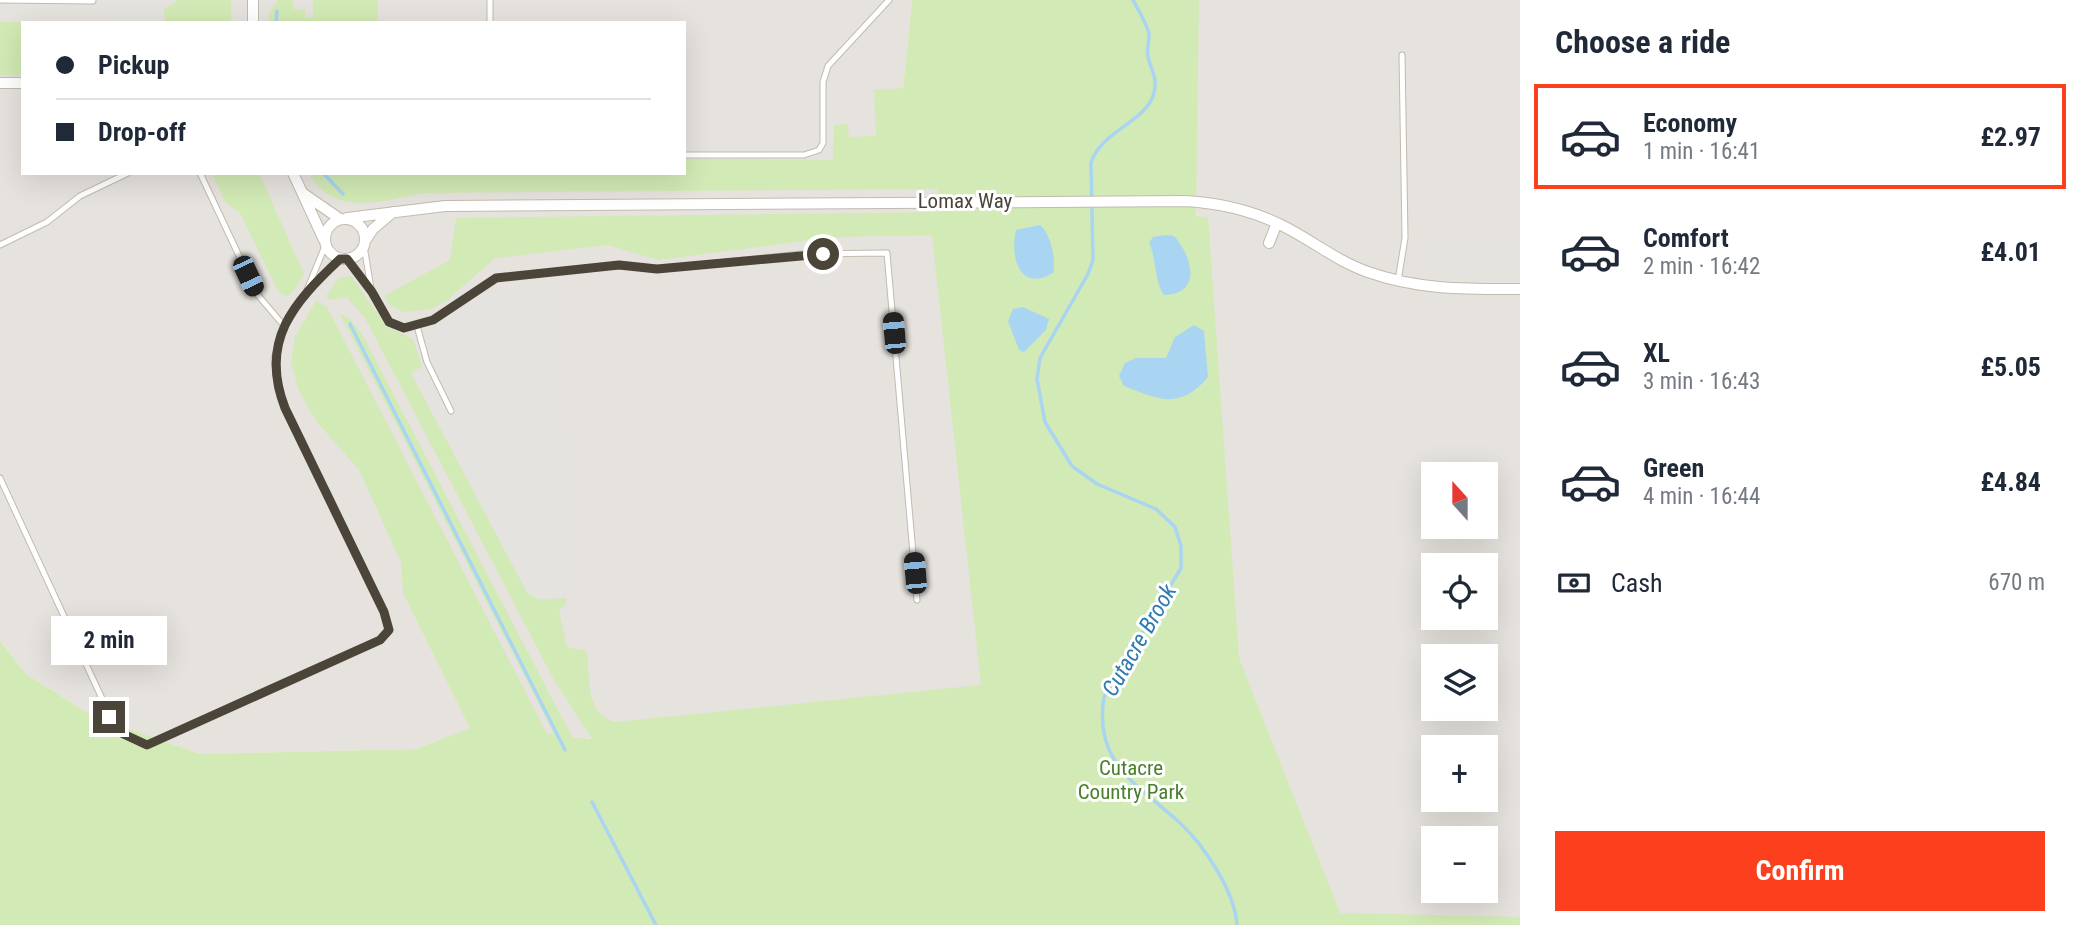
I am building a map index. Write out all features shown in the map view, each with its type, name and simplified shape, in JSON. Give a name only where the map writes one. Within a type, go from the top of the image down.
[{"type":"street","points":[[253,0],[253,21]]},
{"type":"street","points":[[0,83],[21,83]]},
{"type":"street","points":[[294,175],[325,243],[344,259],[357,255],[373,229],[393,212]]},
{"type":"street","points":[[304,194],[363,229],[364,244]]},
{"type":"street","name":"Lomax Way","points":[[343,218],[446,205],[1061,200],[1209,203],[1246,211],[1277,223],[1365,271],[1398,281],[1447,289],[1520,289]]},
{"type":"street","points":[[325,243],[328,226],[343,218]]},
{"type":"street","points":[[1269,243],[1277,223]]},
{"type":"lane","points":[[490,0],[490,21]]},
{"type":"lane","points":[[686,155],[804,155],[819,150],[823,143],[823,82],[828,66],[890,0]]},
{"type":"lane","points":[[0,1],[93,1]]},
{"type":"lane","points":[[1398,281],[1405,238],[1402,55]]},
{"type":"lane","points":[[0,245],[47,222],[80,196],[124,175]]},
{"type":"lane","points":[[201,175],[257,294],[285,327]]},
{"type":"lane","points":[[0,478],[117,731],[147,745],[380,640],[389,630],[384,612],[278,389],[274,359],[285,327],[307,290],[325,243]]},
{"type":"lane","points":[[364,244],[372,292]]},
{"type":"lane","points":[[307,290],[344,259],[372,292],[389,322],[404,328],[433,320],[496,278],[619,265],[657,269],[802,254],[887,253],[917,600]]},
{"type":"lane","points":[[417,326],[427,362],[451,411]]},
{"type":"shaded area","points":[[0,0],[912,0],[894,177],[938,188],[997,726],[593,739],[474,727],[416,749],[200,754],[91,715],[26,674],[0,641]]},
{"type":"shaded area","points":[[107,0],[177,0],[164,9],[165,21],[106,21]]},
{"type":"shaded area","points":[[1187,0],[1520,0],[1520,924],[1320,925],[1206,700],[1210,520]]},
{"type":"shaded area","points":[[1431,248],[1520,248],[1520,269],[1431,269]]},
{"type":"shaded area","points":[[546,288],[579,586],[563,587],[566,598],[538,599],[527,592],[411,373],[434,360],[429,333],[479,296]]},
{"type":"green space","points":[[177,0],[231,0],[231,21],[164,21],[164,9]]},
{"type":"green space","points":[[278,0],[293,0],[293,9],[305,9],[305,17],[313,18],[313,0],[378,0],[378,21],[269,21],[269,13]]},
{"type":"green space","name":"Cutacre Country Park","points":[[912,0],[1199,0],[1196,216],[1208,217],[1239,658],[1340,913],[1520,917],[1520,925],[0,925],[0,641],[26,674],[91,715],[200,754],[416,749],[470,728],[403,593],[401,562],[359,470],[316,421],[299,391],[291,363],[295,337],[316,301],[327,307],[547,734],[554,734],[340,314],[350,319],[363,336],[572,737],[592,739],[553,678],[365,318],[347,297],[330,300],[326,296],[339,278],[351,276],[387,327],[413,339],[422,367],[411,373],[527,592],[538,599],[566,598],[566,604],[559,610],[567,647],[587,651],[591,693],[598,711],[605,717],[615,722],[981,685],[932,235],[834,237],[658,260],[608,245],[495,258],[446,301],[431,309],[404,312],[390,306],[384,296],[450,260],[456,218],[940,212],[937,189],[424,193],[360,203],[331,196],[319,187],[310,175],[686,175],[686,159],[833,160],[834,125],[848,124],[849,137],[876,136],[874,90],[903,88]]},
{"type":"green space","points":[[0,22],[21,22],[21,76],[0,76]]},
{"type":"green space","points":[[213,175],[260,175],[304,274],[293,292],[286,297],[278,291],[240,213],[225,202]]},
{"type":"water","points":[[1040,225],[1052,247],[1053,273],[1032,279],[1025,275],[1016,261],[1014,240],[1016,230]]},
{"type":"water","points":[[1174,236],[1181,245],[1190,273],[1184,288],[1164,295],[1149,243],[1153,237]]},
{"type":"water","points":[[1023,307],[1049,319],[1046,330],[1024,352],[1019,350],[1008,321],[1013,309]]},
{"type":"water","points":[[1194,325],[1204,331],[1208,377],[1198,387],[1188,394],[1169,399],[1124,386],[1119,376],[1125,363],[1136,358],[1166,358],[1175,337]]},
{"type":"waterway","name":"Cutacre Brook","points":[[1133,0],[1149,34],[1148,53],[1155,79],[1154,95],[1139,115],[1106,141],[1091,163],[1093,260],[1088,274],[1040,358],[1037,379],[1045,422],[1072,466],[1097,484],[1156,509],[1175,527],[1181,546],[1181,568],[1104,697],[1102,720],[1105,739],[1122,770],[1180,823],[1208,856],[1231,898],[1237,925]]},
{"type":"waterway","points":[[276,21],[277,11]]},
{"type":"waterway","points":[[325,175],[343,194]]},
{"type":"waterway","points":[[350,324],[565,750]]},
{"type":"waterway","points":[[592,802],[656,925]]},
{"type":"route","points":[[109,717],[117,731],[147,745],[380,640],[389,630],[384,612],[285,408],[274,374],[274,359],[285,327],[307,290],[340,259],[347,259],[372,292],[389,322],[404,328],[433,320],[496,278],[619,265],[657,269],[823,254]]}]
